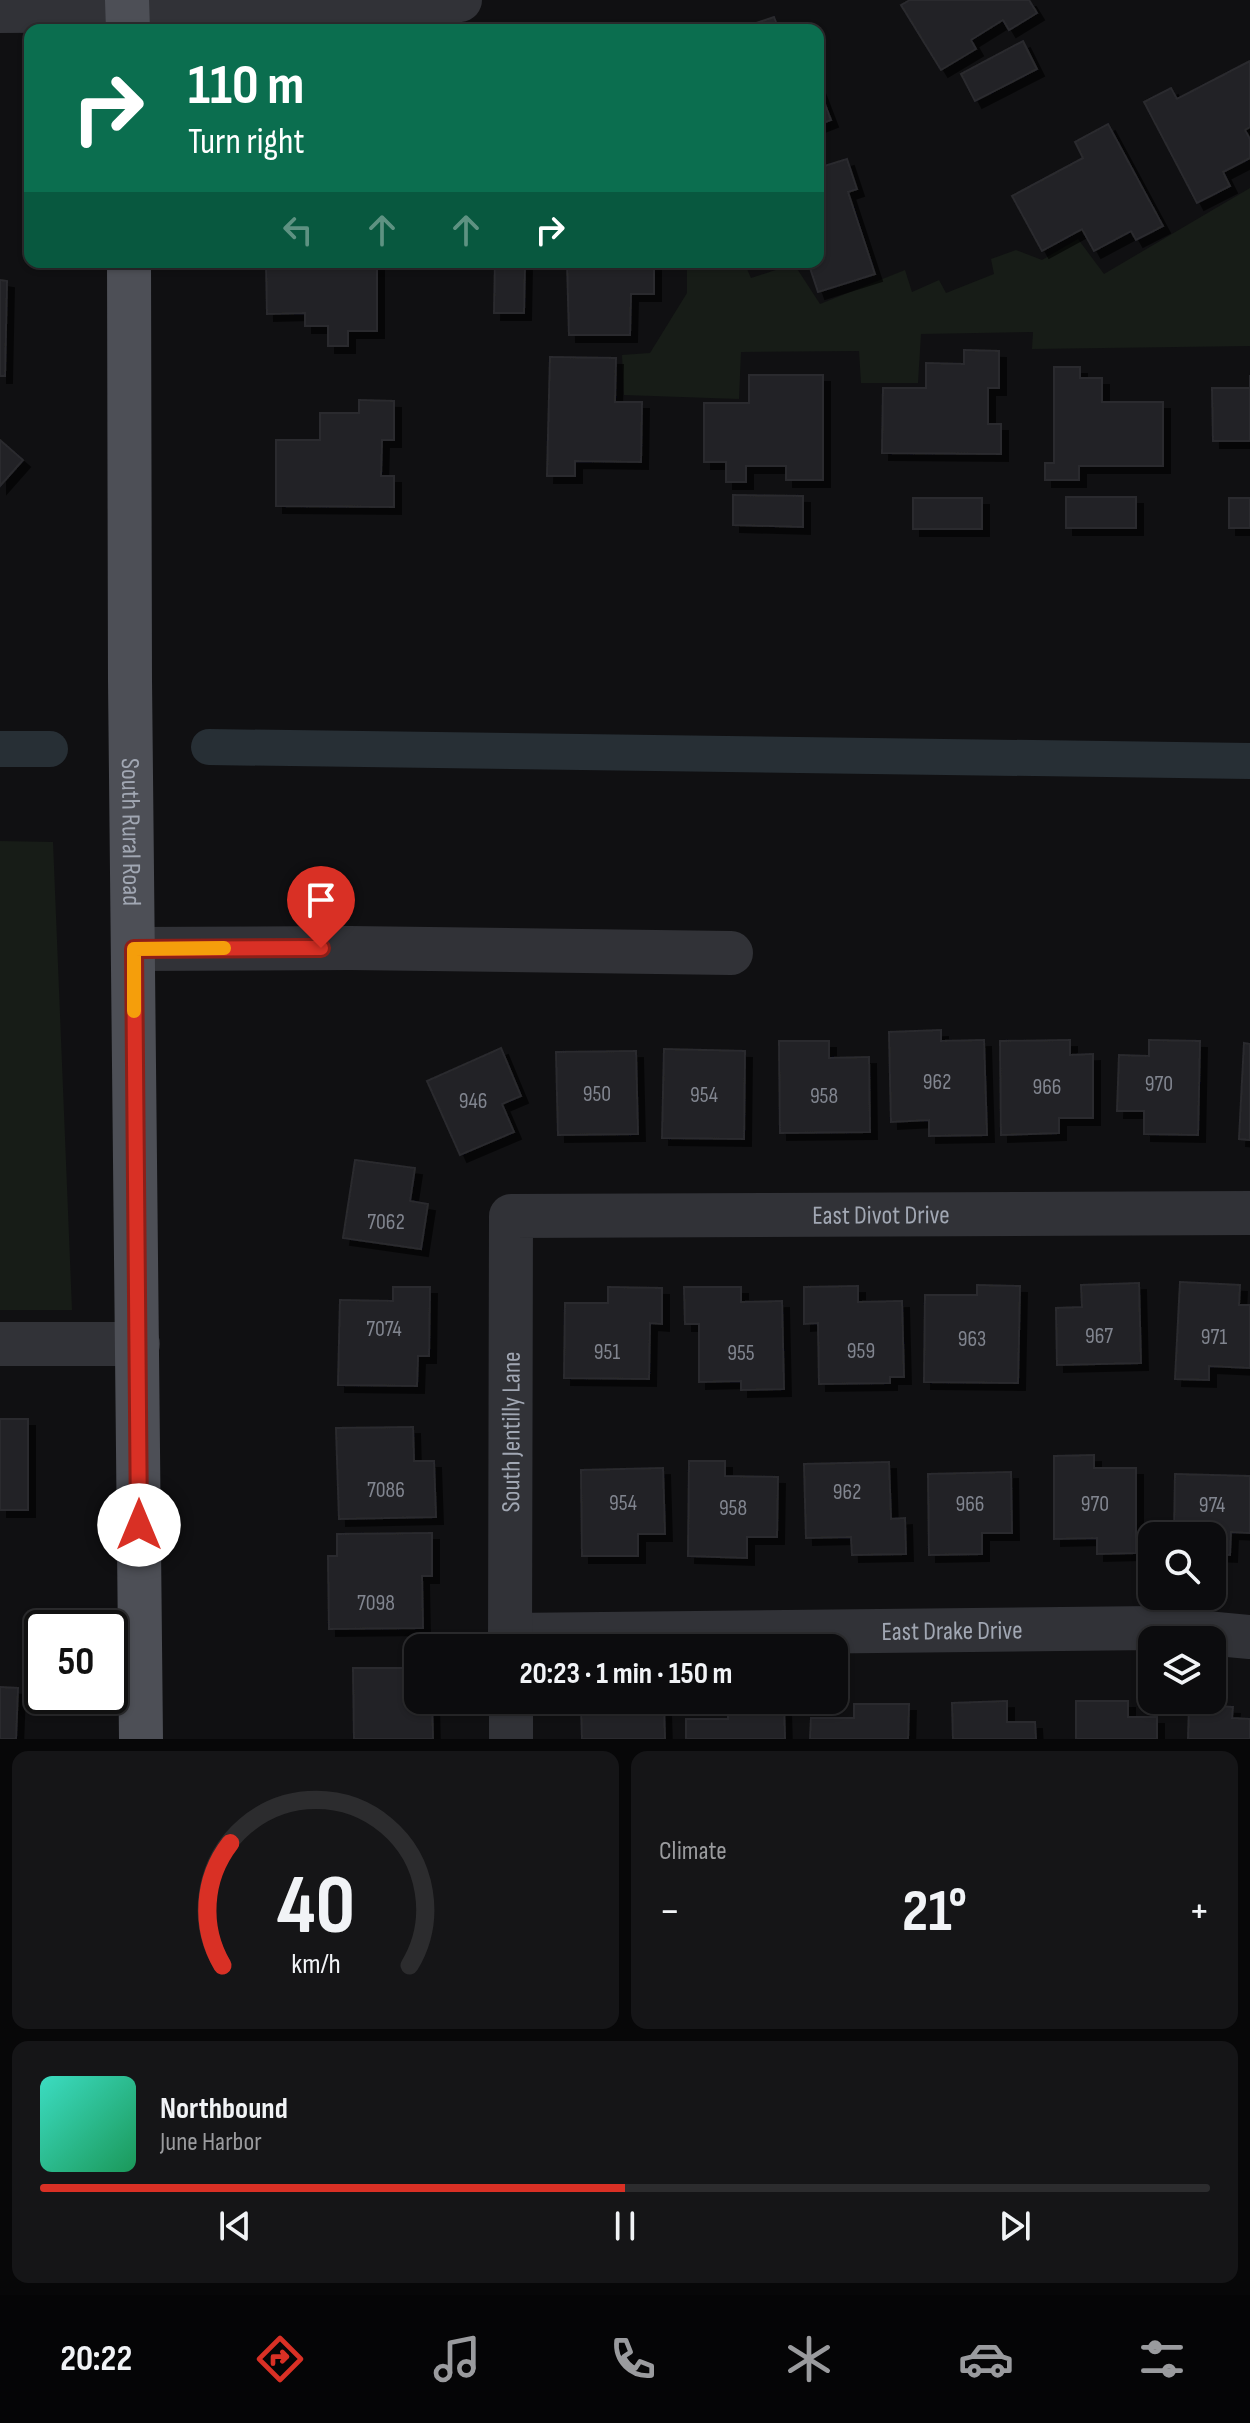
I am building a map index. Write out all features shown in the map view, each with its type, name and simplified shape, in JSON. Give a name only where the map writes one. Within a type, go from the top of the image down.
[{"type":"main road","name":"South Rural Road","points":[[129,268],[141,1739]]},
{"type":"street","points":[[0,11],[128,14],[324,9],[460,0]]},
{"type":"street","points":[[134,949],[350,948],[731,953]]},
{"type":"street","name":"East Divot Drive","points":[[511,1216],[1250,1213]]},
{"type":"street","name":"South Jentilly Lane","points":[[510,1634],[511,1216]]},
{"type":"street","points":[[0,1344],[138,1344]]},
{"type":"street","name":"East Drake Drive","points":[[848,1635],[1153,1628],[1250,1637]]},
{"type":"street","points":[[511,1714],[511,1739]]},
{"type":"shaded area","points":[[1250,188],[1250,346],[1032,349],[1033,332],[921,334],[918,383],[861,383],[859,351],[741,352],[739,399],[624,395],[622,355],[650,353],[687,293],[687,268],[747,268],[751,278],[782,268],[797,268],[820,304],[905,270],[912,292],[939,280],[946,293],[994,274],[991,259],[1016,250],[1042,260],[1078,239],[1104,274]]},
{"type":"shaded area","points":[[0,841],[53,842],[72,1310],[0,1310]]},
{"type":"building","points":[[910,0],[1029,0],[1037,13],[1009,30],[1003,20],[971,40],[976,49],[941,70],[901,5]]},
{"type":"building","points":[[774,17],[777,24],[754,24]]},
{"type":"building","points":[[1023,41],[1037,69],[975,101],[961,74]]},
{"type":"building","points":[[1250,61],[1250,127],[1245,130],[1250,139],[1250,158],[1223,172],[1230,186],[1197,203],[1144,102],[1171,88],[1177,99]]},
{"type":"building","points":[[824,102],[831,120],[824,123]]},
{"type":"building","points":[[1108,124],[1163,226],[1136,240],[1131,231],[1094,251],[1082,229],[1042,251],[1012,196],[1083,158],[1075,142]]},
{"type":"building","points":[[847,159],[857,189],[848,192],[875,274],[818,292],[810,268],[824,268],[824,166]]},
{"type":"building","points":[[266,268],[377,268],[377,331],[348,331],[348,346],[328,346],[328,326],[305,326],[305,313],[267,314]]},
{"type":"building","points":[[495,268],[525,268],[524,313],[494,313]]},
{"type":"building","points":[[567,268],[654,268],[654,294],[631,294],[630,335],[569,335]]},
{"type":"building","points":[[0,280],[7,281],[5,376],[0,376]]},
{"type":"building","points":[[964,350],[999,351],[999,388],[988,388],[988,424],[1001,424],[1001,454],[882,453],[883,388],[926,388],[926,363],[964,364]]},
{"type":"building","points":[[550,357],[616,358],[615,402],[642,402],[641,462],[575,461],[575,476],[547,476]]},
{"type":"building","points":[[1054,367],[1080,367],[1080,378],[1102,378],[1102,402],[1163,402],[1163,466],[1079,466],[1079,480],[1045,480],[1045,463],[1054,463]]},
{"type":"building","points":[[749,375],[823,375],[823,480],[786,480],[786,466],[746,466],[746,482],[726,482],[726,462],[704,462],[704,403],[749,403]]},
{"type":"building","points":[[1212,388],[1250,388],[1250,441],[1213,441]]},
{"type":"building","points":[[359,400],[394,401],[394,440],[382,440],[381,476],[394,476],[394,507],[276,506],[276,440],[320,440],[320,413],[359,413]]},
{"type":"building","points":[[0,440],[23,460],[0,486]]},
{"type":"building","points":[[733,495],[803,496],[803,527],[733,525]]},
{"type":"building","points":[[1066,497],[1136,497],[1136,528],[1066,528]]},
{"type":"building","points":[[913,498],[982,498],[982,529],[913,529]]},
{"type":"building","points":[[1229,498],[1250,498],[1250,528],[1229,528]]},
{"type":"building","points":[[941,1030],[941,1041],[984,1040],[987,1135],[929,1136],[929,1120],[891,1122],[889,1032]]},
{"type":"building","points":[[1070,1040],[1070,1055],[1093,1054],[1093,1118],[1059,1118],[1059,1133],[1001,1135],[1000,1041]]},
{"type":"building","points":[[1149,1040],[1200,1041],[1198,1135],[1144,1134],[1144,1111],[1117,1111],[1119,1055],[1149,1056]]},
{"type":"building","points":[[779,1041],[829,1041],[829,1058],[869,1057],[870,1132],[780,1133]]},
{"type":"building","points":[[1244,1043],[1250,1044],[1250,1140],[1239,1139]]},
{"type":"building","points":[[501,1048],[521,1096],[502,1104],[514,1132],[460,1155],[427,1081]]},
{"type":"building","points":[[664,1049],[745,1051],[744,1139],[662,1138]]},
{"type":"building","points":[[636,1051],[638,1134],[558,1135],[556,1052]]},
{"type":"building","points":[[355,1160],[415,1168],[410,1201],[428,1204],[421,1249],[343,1238]]},
{"type":"building","points":[[1180,1282],[1240,1285],[1239,1305],[1250,1305],[1250,1368],[1209,1366],[1209,1380],[1175,1379]]},
{"type":"building","points":[[1139,1283],[1141,1363],[1057,1365],[1056,1308],[1082,1307],[1081,1285]]},
{"type":"building","points":[[977,1285],[1020,1286],[1018,1383],[924,1382],[925,1295],[977,1295]]},
{"type":"building","points":[[858,1286],[858,1302],[902,1301],[904,1377],[890,1377],[890,1383],[819,1384],[818,1323],[804,1324],[804,1287]]},
{"type":"building","points":[[393,1287],[430,1287],[429,1356],[418,1356],[417,1386],[338,1385],[340,1300],[393,1301]]},
{"type":"building","points":[[608,1287],[662,1288],[662,1324],[650,1323],[649,1379],[564,1378],[565,1303],[608,1303]]},
{"type":"building","points":[[684,1287],[741,1287],[741,1302],[782,1301],[784,1389],[741,1390],[741,1381],[699,1382],[699,1324],[685,1324]]},
{"type":"building","points":[[0,1419],[28,1419],[28,1510],[0,1510]]},
{"type":"building","points":[[413,1427],[414,1461],[434,1461],[436,1517],[339,1519],[336,1428]]},
{"type":"building","points":[[1094,1455],[1094,1468],[1136,1468],[1136,1553],[1097,1554],[1097,1538],[1054,1539],[1054,1456]]},
{"type":"building","points":[[689,1461],[725,1461],[725,1476],[778,1477],[777,1537],[747,1537],[747,1558],[688,1556]]},
{"type":"building","points":[[889,1462],[891,1519],[905,1518],[906,1554],[852,1555],[851,1537],[806,1538],[804,1464]]},
{"type":"building","points":[[663,1468],[665,1534],[638,1534],[638,1556],[582,1556],[581,1470]]},
{"type":"building","points":[[1011,1472],[1012,1533],[982,1533],[982,1554],[929,1555],[928,1474]]},
{"type":"building","points":[[1175,1474],[1250,1476],[1250,1533],[1231,1532],[1230,1555],[1226,1555],[1226,1522],[1174,1522]]},
{"type":"building","points":[[432,1533],[432,1576],[422,1576],[423,1628],[329,1629],[328,1556],[337,1556],[337,1534]]},
{"type":"building","points":[[353,1668],[404,1668],[404,1714],[432,1714],[433,1739],[354,1739]]},
{"type":"building","points":[[0,1687],[18,1688],[16,1739],[0,1739]]},
{"type":"building","points":[[1007,1701],[1007,1722],[1035,1722],[1036,1739],[953,1739],[952,1703]]},
{"type":"building","points":[[1076,1701],[1128,1701],[1128,1717],[1157,1717],[1157,1739],[1076,1739]]},
{"type":"building","points":[[854,1704],[909,1704],[908,1739],[810,1739],[811,1718],[854,1718]]},
{"type":"building","points":[[1226,1707],[1233,1707],[1232,1718],[1250,1719],[1250,1739],[1188,1739],[1189,1714],[1226,1714]]},
{"type":"building","points":[[581,1714],[664,1714],[665,1739],[582,1739]]},
{"type":"building","points":[[728,1714],[784,1714],[785,1739],[686,1739],[686,1719],[728,1719]]},
{"type":"waterway","points":[[209,747],[1250,761]]},
{"type":"waterway","points":[[0,749],[50,749]]},
{"type":"slow traffic","points":[[134,1011],[134,949],[224,948]]},
{"type":"route","points":[[139,1525],[134,949],[321,948]]}]
